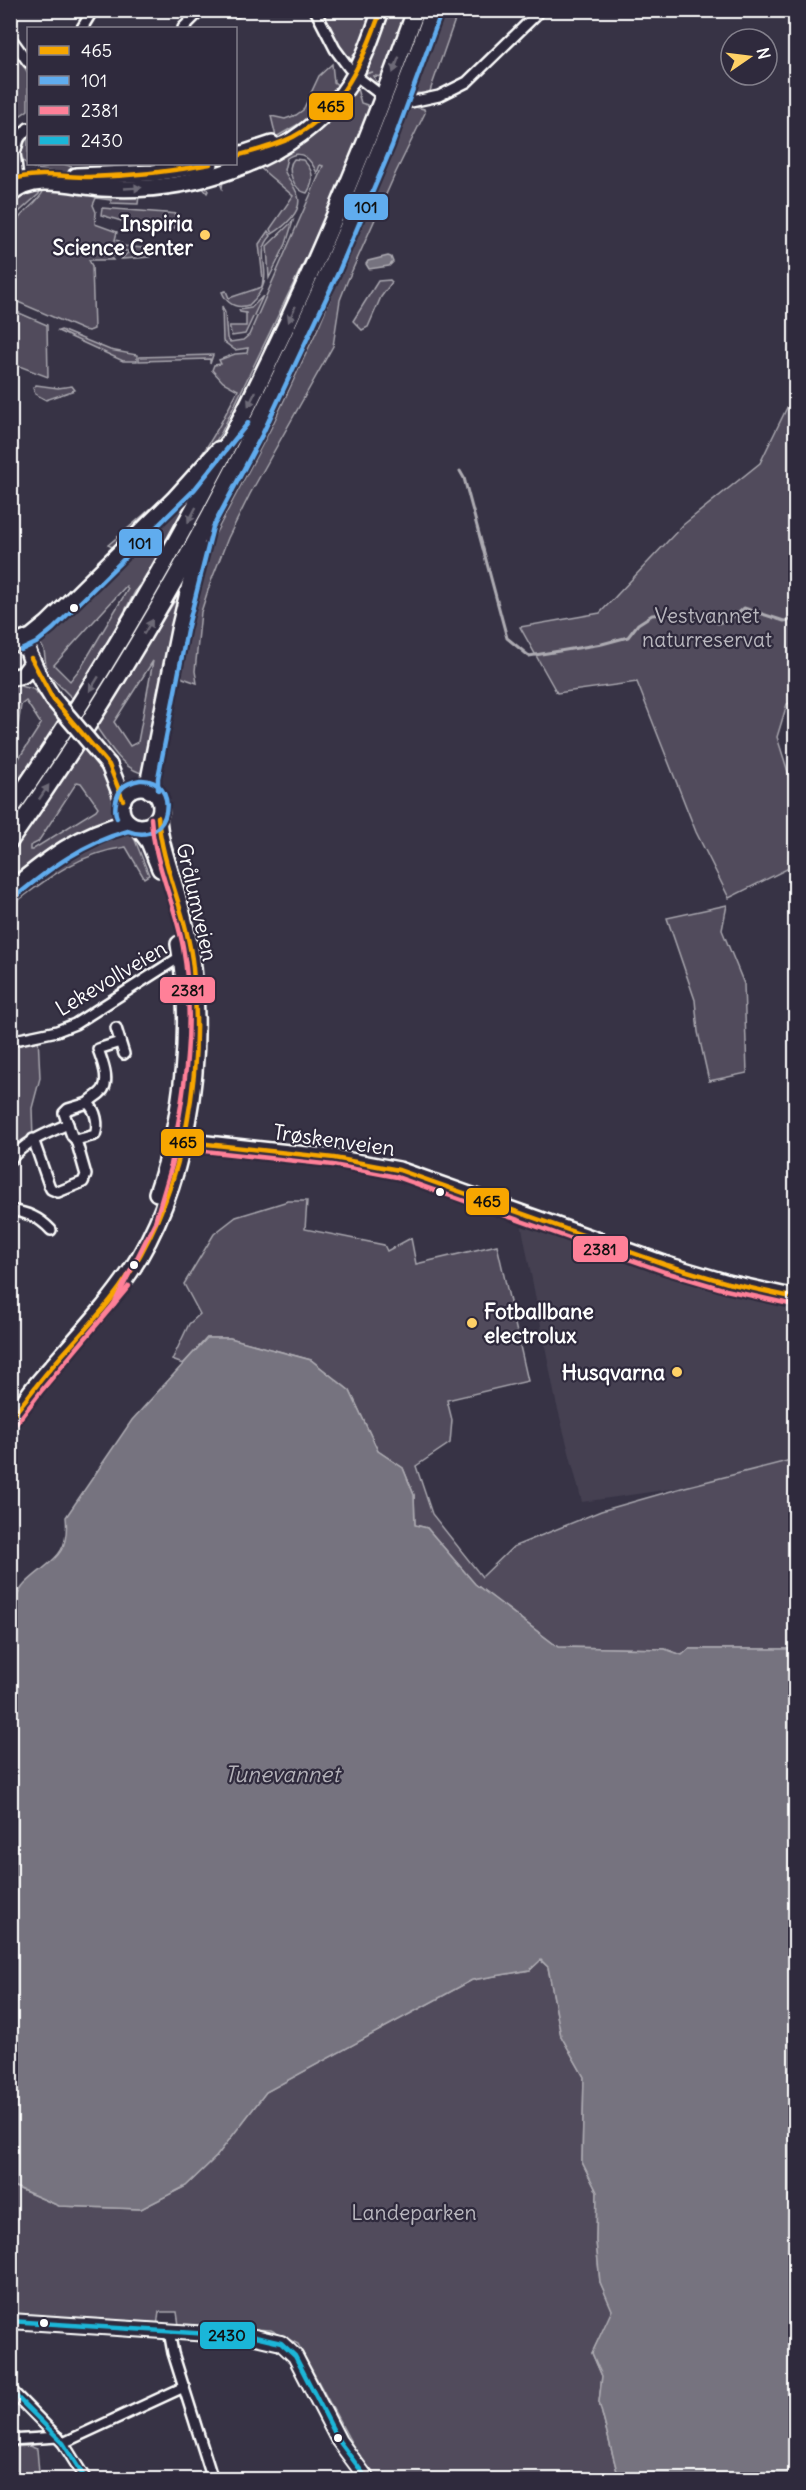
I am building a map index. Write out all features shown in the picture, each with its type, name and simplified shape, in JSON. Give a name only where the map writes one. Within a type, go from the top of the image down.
[{"type":"highway","points":[[10,810],[120,642],[183,531],[238,426],[329,231],[369,135],[416,10]]},
{"type":"highway","points":[[10,840],[99,708],[166,597],[255,432],[332,268],[385,143],[434,10]]},
{"type":"highway","points":[[14,642],[40,631],[101,573],[189,485],[238,426]]},
{"type":"highway","points":[[143,789],[150,777],[180,628],[206,524]]},
{"type":"highway","points":[[10,891],[71,844],[93,833],[133,825]]},
{"type":"main road","points":[[14,185],[39,183],[103,189],[177,183],[238,168],[283,147],[325,112],[344,90],[367,50],[381,10]]},
{"type":"main road","points":[[237,156],[300,133]]},
{"type":"main road","points":[[14,185],[36,174],[87,177],[143,174],[203,165]]},
{"type":"main road","points":[[14,642],[27,648],[41,687]]},
{"type":"main road","points":[[15,678],[30,668],[32,658]]},
{"type":"main road","points":[[15,678],[41,687],[109,765],[143,789],[155,794],[160,805],[158,817],[150,825],[133,825],[122,811],[123,800],[109,765]]},
{"type":"main road","points":[[123,800],[130,791],[143,789]]},
{"type":"main road","name":"Grålumveien","points":[[10,1420],[36,1385],[130,1272],[156,1224],[177,1167],[177,1141],[195,1062],[196,1022],[185,951],[158,817]]},
{"type":"main road","name":"Grålumveien","points":[[133,825],[149,842],[157,860],[185,951]]},
{"type":"main road","name":"Trøskenveien","points":[[177,1141],[334,1158],[399,1170],[668,1265],[728,1283],[795,1298]]},
{"type":"main road","name":"Grålumveien","points":[[10,1408],[36,1385]]},
{"type":"street","points":[[83,27],[93,10]]},
{"type":"street","points":[[184,27],[201,10]]},
{"type":"street","points":[[315,10],[335,49],[349,68]]},
{"type":"street","points":[[411,102],[440,96],[467,82],[541,10]]},
{"type":"street","points":[[10,37],[27,61]]},
{"type":"street","points":[[360,79],[377,92]]},
{"type":"street","points":[[10,149],[27,129]]},
{"type":"street","points":[[14,185],[15,153],[19,138]]},
{"type":"street","name":"Lekevollveien","points":[[10,1041],[57,1031],[75,1024],[185,951]]},
{"type":"street","points":[[116,1028],[124,1054]]},
{"type":"street","points":[[33,1139],[49,1185],[54,1191],[58,1192],[83,1182],[86,1175],[76,1140],[64,1113],[68,1109],[88,1103],[102,1092],[106,1074],[98,1049],[120,1042]]},
{"type":"street","points":[[76,1140],[95,1135],[98,1127],[93,1107],[88,1103]]},
{"type":"street","points":[[10,1160],[22,1146],[33,1139],[68,1124]]},
{"type":"street","points":[[10,1210],[27,1213],[42,1220],[51,1230]]},
{"type":"street","points":[[10,2321],[272,2339],[287,2347],[296,2356],[339,2441],[361,2478]]},
{"type":"street","points":[[169,2331],[173,2353],[213,2480]]},
{"type":"street","points":[[10,2440],[60,2440],[184,2387]]},
{"type":"street","points":[[10,2389],[60,2440],[86,2480]]},
{"type":"shaded area","points":[[519,1213],[713,1287],[795,1303],[795,1459],[685,1487],[582,1502],[556,1402]]},
{"type":"green space","points":[[319,11],[375,11],[353,64],[353,56],[349,62],[343,55]]},
{"type":"green space","points":[[388,11],[406,11],[382,77],[374,76],[378,86],[362,75],[373,72],[361,74]]},
{"type":"green space","points":[[444,11],[458,11],[429,94],[415,93]]},
{"type":"green space","points":[[11,46],[27,71],[27,111],[11,122]]},
{"type":"green space","points":[[332,64],[334,82],[339,86],[302,122],[276,137],[271,116],[285,119],[303,110],[319,76]]},
{"type":"green space","points":[[356,85],[361,103],[370,109],[332,204],[221,433],[204,460],[115,548],[108,545],[183,477],[200,457],[217,429],[238,390],[223,382],[212,370],[214,365],[221,364],[219,360],[235,354],[247,353],[248,348],[235,350],[223,341],[222,306],[225,313],[227,338],[230,342],[243,340],[249,335],[323,166],[320,165],[317,173],[309,160],[302,155],[292,155],[287,158],[284,170],[295,189],[299,202],[295,213],[287,223],[272,234],[270,229],[293,196],[259,167],[223,180],[222,188],[219,181],[257,164]]},
{"type":"green space","points":[[411,106],[424,109],[425,113],[347,282],[340,300],[333,346],[250,494],[228,538],[201,612],[195,671],[197,683],[183,678],[180,674],[179,656],[197,577],[212,540],[271,428],[318,328]]},
{"type":"green space","points":[[27,139],[27,164],[21,154]]},
{"type":"green space","points":[[294,159],[303,160],[311,172],[312,180],[307,193],[298,188],[292,179],[290,168]]},
{"type":"green space","points":[[28,165],[42,165],[42,168],[46,168],[46,165],[67,165],[78,169],[149,167],[100,172],[56,172]]},
{"type":"green space","points":[[205,185],[207,193],[202,187],[139,196],[138,204],[111,203],[111,200],[96,198],[93,205],[96,212],[95,224],[117,232],[115,240],[123,246],[152,249],[150,257],[121,259],[130,251],[124,251],[121,257],[109,255],[113,260],[89,260],[92,266],[94,329],[83,330],[11,299],[10,248],[13,228],[44,190],[40,190],[39,194],[19,212],[11,224],[10,202],[30,189]]},
{"type":"green space","points":[[102,208],[178,214],[175,228],[135,225],[101,215]]},
{"type":"green space","points":[[293,221],[286,244],[269,278],[267,246]]},
{"type":"green space","points":[[268,231],[271,236],[263,252],[265,276],[263,285],[259,294],[249,305],[232,305],[222,292],[226,291],[229,298],[262,287],[259,244]]},
{"type":"green space","points":[[390,280],[392,282],[381,297],[368,327],[362,330],[353,321],[378,281]]},
{"type":"green space","points":[[263,296],[245,334],[232,336],[229,326],[246,326],[246,313],[239,310],[251,308]]},
{"type":"green space","points":[[10,309],[47,325],[48,377],[11,363]]},
{"type":"green space","points":[[61,330],[110,350],[137,355],[137,361],[123,361],[58,331]]},
{"type":"green space","points":[[213,355],[210,364],[210,359],[139,361],[139,357]]},
{"type":"green space","points":[[36,385],[58,388],[72,386],[75,390],[46,400],[35,394],[33,388]]},
{"type":"green space","name":"Vestvannet naturreservat","points":[[795,391],[795,701],[787,704],[777,737],[795,794],[795,865],[729,898],[696,832],[637,682],[557,693],[520,627],[600,613],[683,525],[760,463]]},
{"type":"green space","points":[[189,490],[193,495],[162,551],[136,590],[73,699],[47,673],[44,650],[38,639]],"holes":[[[126,586],[128,589],[82,666],[70,681],[54,665]]]},
{"type":"green space","points":[[174,602],[181,605],[146,774],[130,768],[111,749],[96,727]],"holes":[[[153,661],[138,742],[130,746],[114,722]]]},
{"type":"green space","points":[[11,684],[33,689],[62,718],[11,793]],"holes":[[[26,701],[41,724],[12,769],[21,705]]]},
{"type":"green space","points":[[85,746],[109,779],[117,797],[119,818],[11,887],[11,855]],"holes":[[[77,782],[81,783],[98,807],[96,810],[30,850],[30,846],[38,842]]]},
{"type":"green space","points":[[129,831],[149,875],[144,878],[126,847],[80,860],[54,875],[15,903],[11,897],[57,860],[96,839]]},
{"type":"green space","points":[[727,905],[722,930],[744,984],[747,1073],[709,1081],[698,1032],[695,1000],[667,918]]},
{"type":"green space","points":[[38,1035],[40,1078],[32,1108],[33,1139],[11,1160],[11,1041]]},
{"type":"green space","points":[[288,1201],[307,1201],[305,1229],[384,1245],[387,1251],[411,1238],[416,1264],[497,1245],[528,1381],[447,1400],[452,1420],[450,1443],[416,1466],[432,1514],[482,1577],[513,1547],[601,1511],[795,1459],[795,1649],[689,1649],[682,1655],[665,1649],[558,1647],[475,1584],[427,1528],[415,1525],[414,1495],[403,1468],[378,1451],[350,1391],[311,1360],[230,1338],[207,1338],[183,1364],[172,1360],[189,1324],[200,1314],[184,1284],[214,1234],[236,1217]]},
{"type":"green space","name":"Landeparken","points":[[540,1960],[548,1967],[561,2036],[584,2077],[582,2162],[597,2192],[596,2241],[600,2282],[613,2310],[592,2353],[602,2376],[599,2402],[619,2479],[379,2479],[359,2457],[298,2344],[271,2330],[179,2325],[177,2312],[159,2312],[157,2326],[11,2315],[10,2185],[59,2206],[141,2209],[186,2186],[216,2157],[266,2092],[472,1980],[530,1970]]},
{"type":"green space","points":[[29,2446],[37,2449],[39,2473],[43,2479],[11,2479],[11,2447]]},
{"type":"water","points":[[388,256],[393,262],[389,266],[369,269],[366,264],[368,261]]},
{"type":"water","name":"Tunevannet","points":[[207,1338],[230,1338],[311,1360],[350,1391],[378,1451],[403,1468],[414,1495],[415,1525],[427,1528],[475,1584],[558,1647],[665,1649],[682,1655],[689,1649],[795,1649],[795,2479],[619,2479],[599,2402],[602,2376],[592,2353],[612,2310],[600,2282],[596,2241],[597,2192],[582,2162],[584,2077],[561,2036],[548,1967],[541,1960],[530,1970],[472,1980],[266,2092],[216,2157],[186,2186],[141,2209],[59,2206],[11,2185],[11,1608],[23,1586],[50,1563],[61,1550],[65,1542],[66,1517],[132,1420]]},
{"type":"waterway","points":[[460,471],[464,478],[507,638],[529,656],[602,644],[628,637],[638,624],[652,615],[677,613],[686,618],[711,615],[718,623],[735,616],[744,608],[784,621],[796,619]]},
{"type":"transit line","name":"465","points":[[237,156],[272,146],[293,137],[325,113],[338,98],[359,65],[381,10]]},
{"type":"transit line","name":"101","points":[[158,790],[158,778],[187,630],[213,527],[262,435],[339,271],[392,146],[441,13]]},
{"type":"transit line","name":"465","points":[[10,180],[40,175],[89,177],[135,175],[204,165]]},
{"type":"transit line","name":"101","points":[[21,650],[36,643],[53,629],[194,490],[248,423]]},
{"type":"transit line","name":"465","points":[[31,658],[53,699],[109,765],[123,800]]},
{"type":"transit line","name":"101","points":[[15,897],[41,876],[97,842],[128,831],[143,834],[155,830],[162,822],[166,811],[166,800],[162,790],[153,782],[140,780],[126,785],[121,789],[117,798],[115,808],[117,818]]},
{"type":"transit line","name":"465","points":[[10,1419],[103,1309],[131,1271],[150,1236],[178,1163],[193,1085],[196,1007],[190,949],[164,855],[158,817]]},
{"type":"transit line","name":"2381","points":[[151,818],[156,851],[183,947],[189,1002],[184,1084],[170,1165]]},
{"type":"transit line","name":"465","points":[[171,1140],[334,1158],[399,1170],[667,1265],[728,1283],[796,1298]]},
{"type":"transit line","name":"2381","points":[[114,1304],[155,1222],[177,1148],[333,1165],[397,1177],[665,1272],[726,1290],[794,1305]]},
{"type":"transit line","name":"2381","points":[[16,1424],[129,1286]]},
{"type":"transit line","name":"2430","points":[[10,2321],[255,2337],[281,2343],[295,2356],[339,2441],[368,2480]]},
{"type":"transit line","name":"2430","points":[[10,2390],[63,2443],[86,2480]]},
{"type":"place","name":"Inspiria Science Center","points":[[205,235]]},
{"type":"place","name":"Fotballbane electrolux","points":[[472,1323]]},
{"type":"place","name":"Husqvarna","points":[[677,1372]]}]
